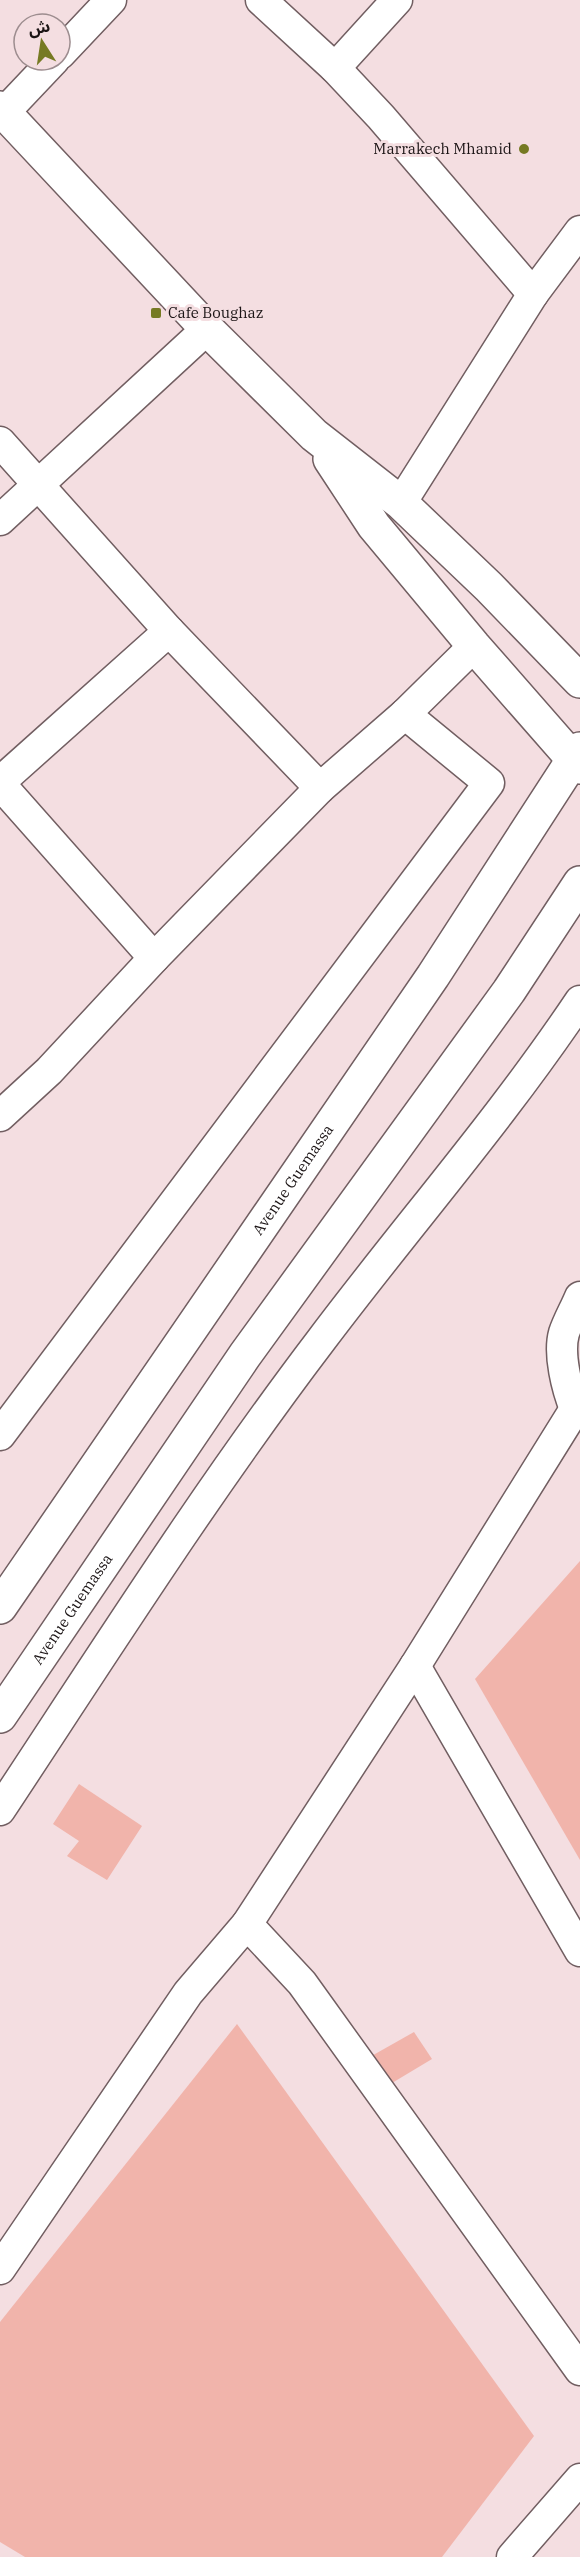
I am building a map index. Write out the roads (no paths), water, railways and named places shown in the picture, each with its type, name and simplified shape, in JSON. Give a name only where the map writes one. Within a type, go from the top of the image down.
[{"type":"main road","points":[[2,113],[207,329],[314,435],[401,503],[577,670]]},
{"type":"main road","points":[[314,435],[374,526],[474,646],[578,758]]},
{"type":"main road","name":"Avenue Guemassa","points":[[0,1607],[433,976],[578,758]]},
{"type":"main road","name":"Avenue Guemassa","points":[[0,1716],[245,1355],[509,991],[580,883]]},
{"type":"street","points":[[72,41],[111,0]]},
{"type":"street","points":[[261,0],[335,68],[381,117],[533,294]]},
{"type":"street","points":[[335,68],[397,0]]},
{"type":"street","points":[[2,113],[42,72]]},
{"type":"street","points":[[401,503],[533,294],[580,231]]},
{"type":"street","points":[[0,520],[207,329]]},
{"type":"street","points":[[0,442],[169,631],[320,788]]},
{"type":"street","points":[[154,958],[0,783],[169,631]]},
{"type":"street","points":[[0,1116],[49,1071],[154,958],[320,788],[405,714],[474,646]]},
{"type":"street","points":[[0,1435],[489,783],[405,714]]},
{"type":"street","points":[[0,1810],[183,1535],[322,1339],[467,1156],[547,1050],[580,1001]]},
{"type":"street","points":[[0,2269],[188,1993],[247,1924],[415,1666],[578,1409],[566,1381],[563,1334],[580,1297]]},
{"type":"street","points":[[415,1666],[580,1951]]},
{"type":"street","points":[[247,1924],[302,1983],[580,2370]]},
{"type":"street","points":[[512,2557],[580,2479]]},
{"type":"place","name":"Marrakech Mhamid","points":[[524,149]]},
{"type":"place","name":"Cafe Boughaz","points":[[156,313]]}]
